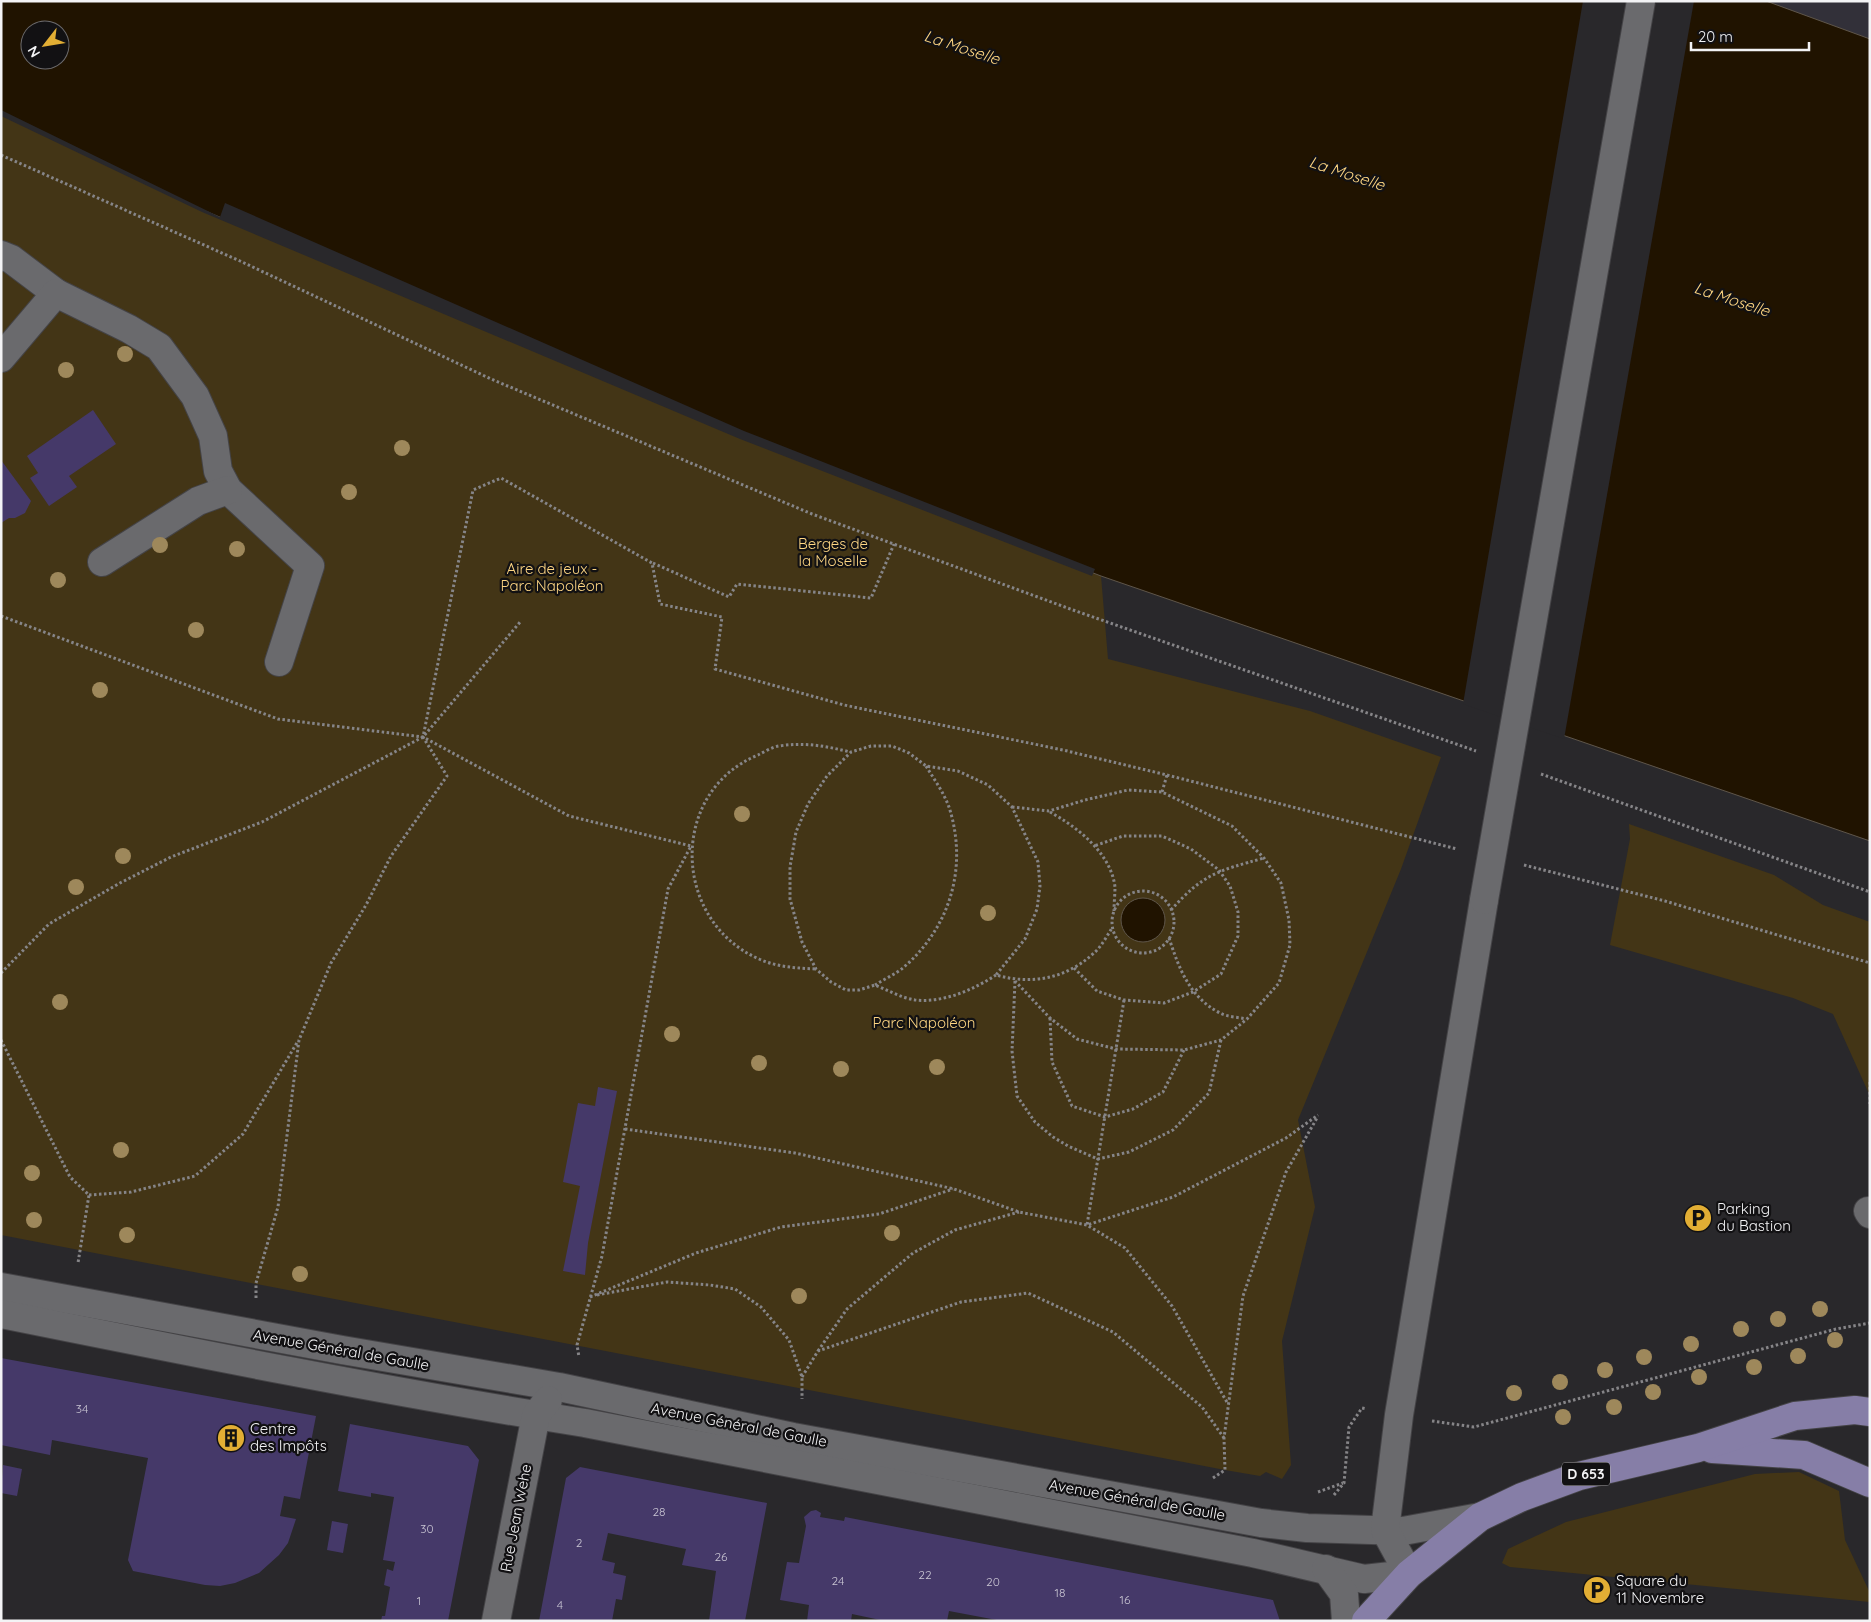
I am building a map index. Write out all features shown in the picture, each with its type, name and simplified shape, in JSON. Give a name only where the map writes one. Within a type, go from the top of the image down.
[{"type":"main road","name":"D 653","points":[[1366,1621],[1409,1574],[1480,1517],[1522,1497],[1579,1476],[1698,1448],[1795,1416],[1854,1410],[1870,1412]]},
{"type":"main road","name":"D 653","points":[[1698,1448],[1804,1455],[1870,1483]]},
{"type":"street","points":[[1409,1574],[1385,1530],[1399,1414],[1484,900],[1641,1]]},
{"type":"street","points":[[1,255],[11,259],[56,293],[129,329],[159,347],[195,396],[213,436],[218,471],[228,490],[310,566],[279,662]]},
{"type":"street","points":[[1,358],[56,293]]},
{"type":"street","points":[[102,562],[198,500],[228,490]]},
{"type":"street","name":"Avenue Général de Gaulle","points":[[1,1287],[333,1349],[559,1387],[619,1402],[875,1452],[1261,1523],[1307,1528],[1403,1531],[1480,1517]]},
{"type":"street","name":"Avenue Général de Gaulle","points":[[1,1314],[90,1333],[536,1415],[1253,1553],[1364,1579],[1409,1574]]},
{"type":"street","points":[[521,1380],[536,1415]]},
{"type":"street","name":"Rue Jean Wehe","points":[[496,1621],[536,1415],[559,1387]]},
{"type":"street","points":[[1326,1569],[1344,1594],[1346,1621]]},
{"type":"path","points":[[1,155],[249,265],[491,380],[812,514],[1073,610],[1484,754]]},
{"type":"path","points":[[1,1040],[70,1177],[90,1195],[131,1192],[195,1176],[243,1134],[299,1040],[331,963],[366,905],[391,856],[447,776],[423,737],[473,490],[501,478],[652,563],[729,597],[737,584],[871,598],[894,544]]},
{"type":"path","points":[[652,563],[660,604],[722,617],[715,669],[844,705],[1064,750],[1459,849]]},
{"type":"path","points":[[1,616],[278,719],[423,737],[569,816],[691,846]]},
{"type":"path","points":[[1,973],[49,924],[120,883],[171,858],[262,822],[423,737],[521,621]]},
{"type":"path","points":[[579,1357],[578,1344],[589,1297],[602,1256],[668,889],[691,846],[703,804],[722,778],[743,761],[778,746],[816,744],[851,752]]},
{"type":"path","points":[[871,746],[892,746],[909,753],[926,766],[948,805],[956,839],[957,865],[953,891],[945,914],[933,936],[904,968],[875,985],[859,990],[846,990],[831,982],[816,969],[802,942],[790,899],[790,867],[796,832],[808,804],[827,776],[851,752],[871,746]]},
{"type":"path","points":[[875,985],[914,1000],[935,1000],[956,995],[996,975],[1025,940],[1037,909],[1040,886],[1038,862],[1012,807],[988,786],[958,772],[926,766]]},
{"type":"path","points":[[1531,771],[1870,892]]},
{"type":"path","points":[[1162,792],[1167,775]]},
{"type":"path","points":[[1012,807],[1049,811],[1128,790],[1162,792],[1232,826],[1264,858],[1281,883],[1289,920],[1290,946],[1279,983],[1247,1019],[1221,1040],[1184,1050],[1116,1049],[1077,1039],[1050,1018],[1015,980]]},
{"type":"path","points":[[996,975],[1015,980],[1041,980],[1074,968],[1095,952],[1112,928],[1115,886],[1104,859],[1081,832],[1049,811]]},
{"type":"path","points":[[1074,968],[1097,991],[1124,1000],[1164,1002],[1192,992],[1220,974],[1238,936],[1238,912],[1230,886],[1219,870],[1191,849],[1162,836],[1123,836],[1094,846]]},
{"type":"path","points":[[691,846],[693,879],[708,914],[731,942],[759,959],[788,967],[816,969]]},
{"type":"path","points":[[1171,910],[1201,880],[1219,870],[1264,858]]},
{"type":"path","points":[[1515,863],[1665,901],[1870,963]]},
{"type":"path","points":[[1112,928],[1123,945],[1137,952],[1153,951],[1169,938],[1173,929],[1171,910],[1166,901],[1158,894],[1147,891],[1127,895],[1114,911]]},
{"type":"path","points":[[1169,938],[1179,967],[1192,992],[1220,1013],[1247,1019]]},
{"type":"path","points":[[1015,980],[1012,1051],[1017,1096],[1035,1122],[1053,1137],[1098,1159],[1129,1152],[1173,1130],[1209,1093],[1221,1040]]},
{"type":"path","points":[[1087,1225],[1124,1000]]},
{"type":"path","points":[[1050,1018],[1052,1062],[1072,1106],[1105,1117],[1133,1109],[1163,1092],[1184,1050]]},
{"type":"path","points":[[256,1298],[256,1283],[278,1206],[299,1040]]},
{"type":"path","points":[[1870,1082],[1870,1104]]},
{"type":"path","points":[[1087,1225],[1173,1197],[1286,1138],[1318,1115],[1286,1172],[1243,1296],[1224,1438],[1226,1470],[1213,1478]]},
{"type":"path","points":[[625,1129],[795,1153],[954,1189],[1019,1212],[1087,1225],[1125,1248],[1172,1306],[1228,1404]]},
{"type":"path","points":[[589,1297],[696,1254],[781,1227],[879,1214],[954,1189]]},
{"type":"path","points":[[78,1263],[90,1195]]},
{"type":"path","points":[[802,1377],[847,1309],[913,1253],[955,1230],[1019,1212]]},
{"type":"path","points":[[589,1297],[667,1282],[710,1284],[736,1289],[761,1307],[789,1340],[802,1377],[802,1399]]},
{"type":"path","points":[[818,1351],[960,1302],[1028,1293],[1113,1332],[1202,1408],[1224,1438]]},
{"type":"path","points":[[1307,1528],[1344,1483],[1349,1427],[1362,1408],[1474,1427],[1836,1329],[1870,1323]]},
{"type":"shaded area","points":[[1766,1],[1870,1],[1870,39]]},
{"type":"green space","name":"Parc Napoléon","points":[[1,114],[741,437],[1101,576],[1108,659],[1310,711],[1441,757],[1401,869],[1298,1120],[1315,1207],[1282,1341],[1291,1465],[1282,1479],[1266,1472],[1260,1476],[1225,1470],[1,1235]]},
{"type":"green space","points":[[1629,824],[1774,875],[1823,905],[1870,922],[1870,1096],[1833,1014],[1793,998],[1610,945],[1630,839]]},
{"type":"green space","points":[[1799,1472],[1839,1491],[1845,1540],[1870,1593],[1870,1602],[1510,1567],[1502,1563],[1508,1549],[1566,1522],[1755,1474]]},
{"type":"water","name":"La Moselle","points":[[1,1],[1766,1],[1870,39],[1870,841],[1101,576],[741,437],[203,210],[1,114]]},
{"type":"water","points":[[1147,898],[1159,904],[1164,911],[1164,929],[1159,936],[1152,941],[1139,942],[1131,939],[1124,932],[1121,916],[1124,908],[1131,901]]},
{"type":"pier","points":[[1583,1],[1694,1],[1564,739],[1463,704]]},
{"type":"pier","points":[[1,110],[220,217],[225,203],[744,431],[1095,569],[1092,576],[740,439],[202,212],[1,116]]},
{"type":"building","points":[[93,410],[116,444],[69,476],[77,487],[49,506],[30,478],[38,473],[27,456]]},
{"type":"building","points":[[1,460],[31,501],[25,513],[15,518],[9,518],[1,523]]},
{"type":"building","points":[[598,1087],[617,1091],[588,1243],[585,1275],[563,1271],[580,1186],[563,1182],[578,1103],[595,1106]]},
{"type":"building","points":[[1,1358],[316,1416],[300,1499],[284,1496],[280,1516],[296,1519],[288,1543],[279,1555],[259,1573],[235,1583],[220,1586],[205,1585],[133,1571],[128,1560],[148,1458],[52,1440],[50,1455],[1,1445]]},
{"type":"building","points":[[350,1424],[468,1446],[479,1460],[448,1621],[381,1621],[382,1616],[385,1616],[390,1587],[384,1585],[387,1569],[393,1571],[395,1562],[383,1560],[394,1497],[371,1493],[371,1497],[338,1491]]},
{"type":"building","points":[[3,1465],[22,1469],[17,1496],[1,1493]]},
{"type":"building","points":[[580,1467],[767,1503],[745,1621],[709,1621],[716,1571],[682,1565],[686,1549],[608,1533],[602,1560],[615,1563],[613,1573],[626,1576],[622,1600],[616,1599],[612,1621],[539,1621],[566,1478]]},
{"type":"building","points":[[816,1510],[821,1513],[820,1517],[844,1521],[845,1517],[1273,1600],[1280,1621],[1002,1621],[949,1611],[947,1621],[885,1621],[852,1614],[851,1621],[807,1621],[809,1605],[780,1600],[787,1562],[799,1563],[806,1526],[804,1517],[811,1511]]},
{"type":"building","points":[[332,1521],[348,1524],[343,1553],[327,1550]]},
{"type":"place","name":"Parking du Bastion","points":[[1698,1218]]},
{"type":"place","name":"Centre des Impôts","points":[[231,1438]]},
{"type":"place","name":"Square du 11 Novembre","points":[[1597,1590]]},
{"type":"park label","name":"Berges de la Moselle","points":[[833,552]]},
{"type":"park label","name":"Aire de jeux - Parc Napoléon","points":[[552,578]]}]
